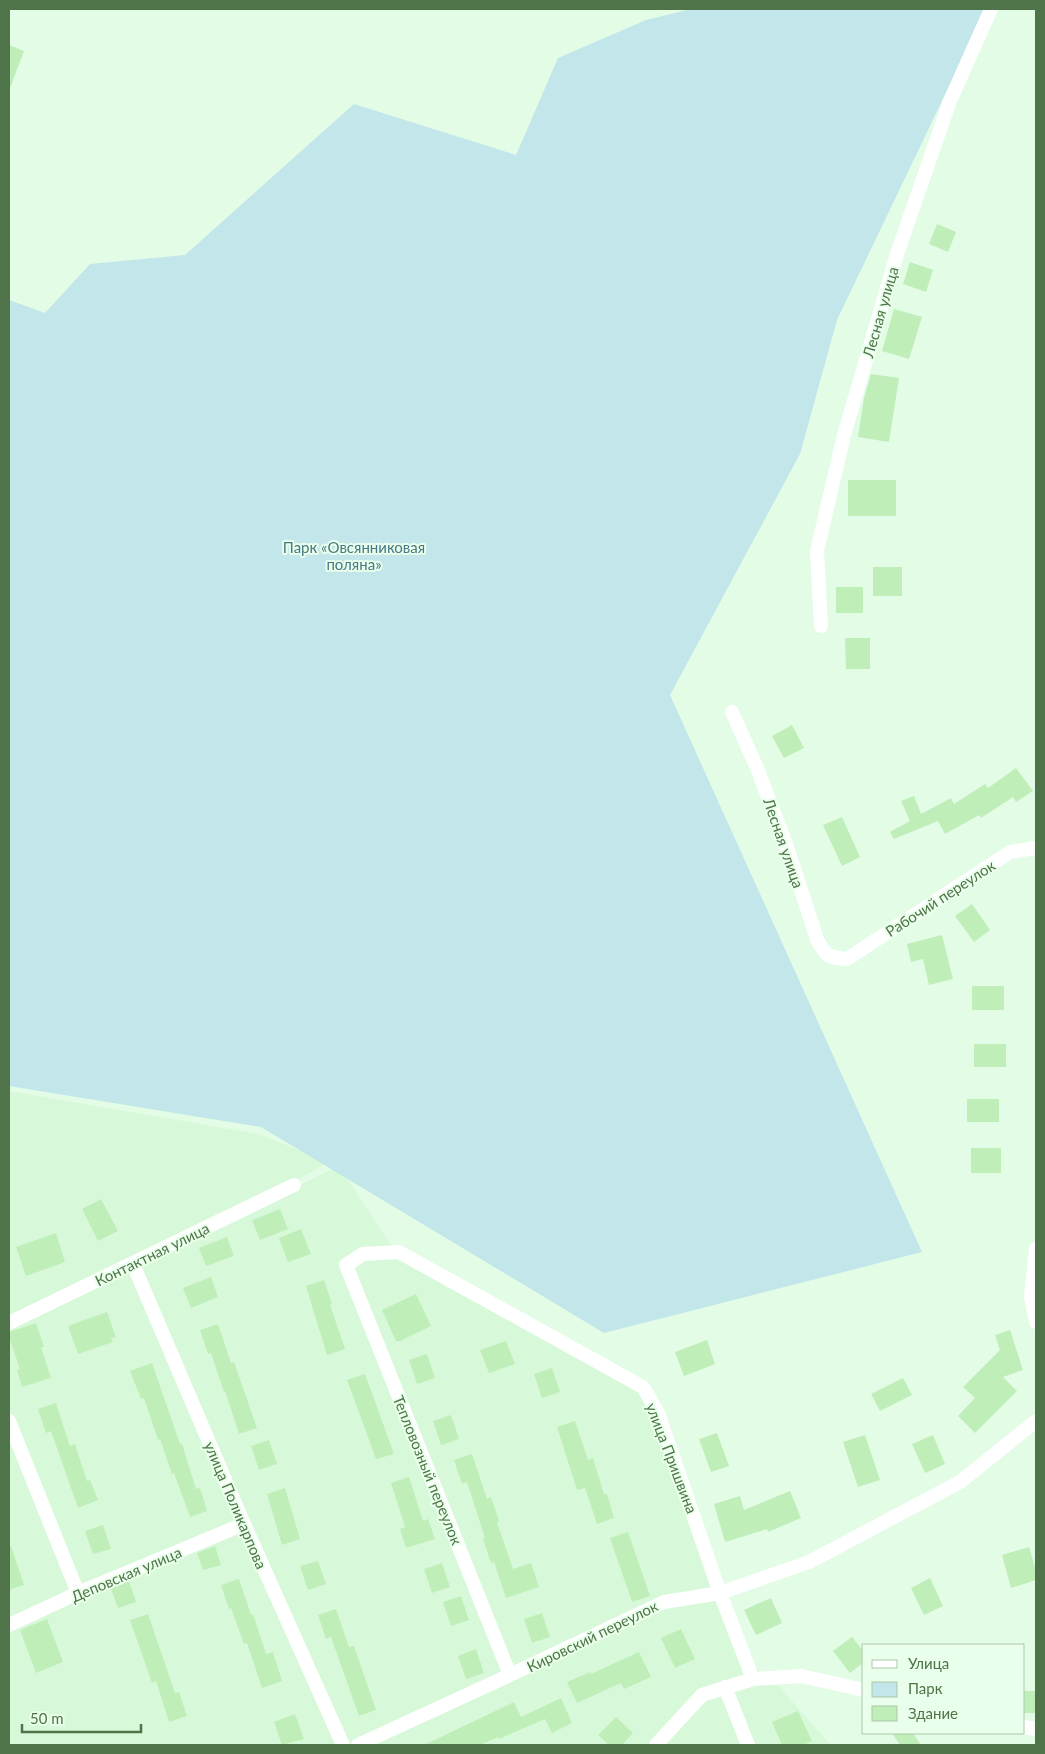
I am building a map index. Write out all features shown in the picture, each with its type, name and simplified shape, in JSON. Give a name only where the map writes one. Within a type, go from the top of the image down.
[{"type":"street","name":"Лесная улица","points":[[821,626],[817,551],[844,435],[898,251],[950,101],[991,9]]},
{"type":"street","name":"Лесная улица","points":[[732,712],[757,768],[786,844],[822,951],[832,958],[847,959]]},
{"type":"street","name":"Рабочий переулок","points":[[847,959],[1010,852],[1036,848]]},
{"type":"street","name":"Контактная улица","points":[[9,1323],[294,1185]]},
{"type":"street","points":[[1036,1249],[1031,1297],[1036,1322]]},
{"type":"street","name":"Тепловозный переулок","points":[[399,1252],[363,1254],[346,1265],[510,1676]]},
{"type":"street","name":"улица Пришвина","points":[[399,1252],[643,1387],[658,1413],[720,1593],[753,1680]]},
{"type":"street","name":"улица Поликарпова","points":[[133,1264],[244,1524],[343,1745]]},
{"type":"street","points":[[9,1421],[78,1594]]},
{"type":"street","name":"Кировский переулок","points":[[358,1745],[510,1676],[664,1602],[720,1593],[809,1562],[960,1482],[1036,1421]]},
{"type":"street","name":"Деповская улица","points":[[9,1625],[244,1524]]},
{"type":"street","points":[[656,1745],[702,1695],[724,1687],[753,1680],[801,1676],[862,1690]]},
{"type":"street","points":[[724,1687],[748,1745]]},
{"type":"shaded area","points":[[9,1091],[259,1134],[329,1162],[284,1187],[9,1318]]},
{"type":"shaded area","points":[[339,1166],[400,1259],[640,1390],[715,1589],[663,1599],[348,1745],[9,1745],[9,1628],[245,1525],[134,1265]]},
{"type":"shaded area","points":[[132,1266],[242,1524],[9,1624],[9,1325]]},
{"type":"shaded area","points":[[719,1595],[741,1654],[781,1689],[831,1745],[361,1745],[664,1604]]},
{"type":"green space","name":"Парк «Овсянниковая поляна»","points":[[691,9],[986,9],[837,320],[800,454],[670,695],[922,1252],[604,1333],[261,1127],[9,1086],[9,300],[45,313],[90,264],[185,255],[354,104],[516,155],[558,58],[646,20]]},
{"type":"building","points":[[9,45],[24,51],[10,88],[9,88]]},
{"type":"building","points":[[937,224],[956,232],[948,252],[929,244]]},
{"type":"building","points":[[910,262],[933,270],[926,292],[903,284]]},
{"type":"building","points":[[894,309],[922,317],[909,359],[882,351]]},
{"type":"building","points":[[871,374],[899,378],[889,442],[858,437],[864,398]]},
{"type":"building","points":[[848,480],[896,480],[896,516],[848,516]]},
{"type":"building","points":[[873,567],[902,567],[902,596],[873,596]]},
{"type":"building","points":[[836,587],[863,587],[863,613],[836,613]]},
{"type":"building","points":[[845,638],[870,638],[870,669],[846,669]]},
{"type":"building","points":[[792,725],[804,748],[784,758],[772,736]]},
{"type":"building","points":[[1016,768],[1033,791],[1016,802],[1013,797],[981,818],[979,815],[945,834],[938,821],[894,839],[890,832],[910,821],[901,801],[914,796],[921,814],[951,798],[954,804],[985,784],[988,788]]},
{"type":"building","points":[[842,817],[860,857],[842,866],[823,825]]},
{"type":"building","points":[[972,904],[990,930],[974,942],[955,916]]},
{"type":"building","points":[[942,935],[953,979],[929,985],[923,959],[911,962],[907,944]]},
{"type":"building","points":[[972,986],[1004,986],[1004,1010],[972,1010]]},
{"type":"building","points":[[974,1044],[1006,1044],[1006,1067],[974,1067]]},
{"type":"building","points":[[967,1099],[999,1099],[999,1122],[967,1122]]},
{"type":"building","points":[[971,1148],[1001,1148],[1001,1173],[971,1173]]},
{"type":"building","points":[[101,1199],[118,1231],[98,1241],[82,1209]]},
{"type":"building","points":[[280,1209],[288,1229],[260,1240],[252,1220]]},
{"type":"building","points":[[301,1229],[311,1254],[288,1262],[279,1238]]},
{"type":"building","points":[[56,1233],[65,1262],[26,1276],[16,1247]]},
{"type":"building","points":[[227,1237],[234,1256],[206,1266],[199,1248]]},
{"type":"building","points":[[211,1277],[218,1297],[191,1308],[183,1288]]},
{"type":"building","points":[[324,1280],[332,1304],[330,1305],[345,1349],[327,1355],[306,1286]]},
{"type":"building","points":[[416,1294],[431,1326],[400,1341],[396,1341],[382,1310]]},
{"type":"building","points":[[107,1312],[116,1337],[111,1338],[113,1342],[78,1354],[68,1326]]},
{"type":"building","points":[[36,1323],[51,1378],[22,1387],[17,1370],[20,1369],[9,1332]]},
{"type":"building","points":[[218,1324],[231,1363],[234,1362],[257,1428],[239,1434],[211,1353],[208,1354],[200,1330]]},
{"type":"building","points":[[1010,1330],[1023,1370],[1003,1377],[1017,1391],[975,1433],[958,1416],[975,1398],[963,1387],[1000,1350],[995,1335]]},
{"type":"building","points":[[707,1340],[715,1364],[684,1376],[675,1352]]},
{"type":"building","points":[[506,1341],[515,1364],[489,1373],[480,1350]]},
{"type":"building","points":[[427,1354],[435,1378],[417,1384],[409,1360]]},
{"type":"building","points":[[152,1363],[180,1444],[182,1444],[196,1489],[200,1488],[207,1511],[190,1517],[160,1439],[158,1440],[144,1398],[141,1399],[130,1371]]},
{"type":"building","points":[[552,1368],[560,1392],[542,1398],[534,1374]]},
{"type":"building","points":[[365,1374],[394,1454],[376,1459],[347,1380]]},
{"type":"building","points":[[903,1378],[912,1395],[880,1411],[871,1394]]},
{"type":"building","points":[[56,1403],[70,1446],[75,1444],[87,1481],[90,1480],[98,1500],[78,1508],[51,1431],[46,1433],[38,1409]]},
{"type":"building","points":[[451,1415],[459,1439],[441,1445],[433,1421]]},
{"type":"building","points":[[575,1421],[588,1460],[593,1458],[604,1494],[607,1494],[614,1518],[597,1524],[585,1488],[577,1490],[557,1427]]},
{"type":"building","points":[[717,1433],[729,1466],[711,1472],[699,1439]]},
{"type":"building","points":[[865,1435],[880,1480],[858,1487],[843,1442]]},
{"type":"building","points":[[933,1435],[945,1464],[925,1473],[912,1444]]},
{"type":"building","points":[[269,1440],[277,1464],[259,1470],[251,1446]]},
{"type":"building","points":[[472,1454],[487,1499],[491,1497],[499,1521],[497,1522],[513,1569],[531,1563],[539,1587],[506,1598],[494,1562],[491,1563],[467,1482],[462,1484],[454,1460]]},
{"type":"building","points":[[409,1477],[423,1521],[428,1519],[435,1539],[406,1548],[400,1529],[405,1527],[391,1483]]},
{"type":"building","points":[[285,1488],[300,1539],[282,1545],[267,1494]]},
{"type":"building","points":[[790,1491],[801,1518],[768,1532],[767,1529],[725,1542],[714,1504],[740,1496],[744,1510]]},
{"type":"building","points":[[103,1525],[111,1549],[93,1554],[85,1531]]},
{"type":"building","points":[[628,1532],[650,1596],[632,1602],[610,1538]]},
{"type":"building","points":[[11,1546],[24,1585],[9,1590],[9,1547]]},
{"type":"building","points":[[215,1546],[221,1565],[203,1570],[197,1553]]},
{"type":"building","points":[[1029,1547],[1036,1571],[1036,1580],[1011,1588],[1002,1555]]},
{"type":"building","points":[[318,1561],[326,1584],[308,1590],[300,1566]]},
{"type":"building","points":[[442,1563],[450,1587],[432,1593],[424,1569]]},
{"type":"building","points":[[930,1578],[943,1606],[924,1615],[911,1588]]},
{"type":"building","points":[[239,1579],[266,1654],[273,1652],[282,1681],[262,1688],[247,1643],[244,1644],[221,1585]]},
{"type":"building","points":[[129,1581],[136,1602],[118,1608],[111,1589]]},
{"type":"building","points":[[461,1596],[469,1620],[451,1626],[443,1602]]},
{"type":"building","points":[[771,1598],[782,1623],[756,1635],[744,1610]]},
{"type":"building","points":[[336,1609],[349,1647],[354,1646],[376,1710],[359,1716],[331,1637],[326,1639],[318,1615]]},
{"type":"building","points":[[542,1613],[550,1637],[532,1643],[524,1619]]},
{"type":"building","points":[[148,1614],[175,1693],[179,1692],[187,1716],[169,1722],[156,1681],[152,1683],[130,1620]]},
{"type":"building","points":[[47,1619],[63,1662],[36,1673],[20,1630]]},
{"type":"building","points":[[681,1629],[695,1659],[675,1668],[661,1638]]},
{"type":"building","points":[[852,1637],[862,1650],[862,1664],[850,1673],[833,1651]]},
{"type":"building","points":[[476,1649],[484,1673],[466,1679],[458,1656]]},
{"type":"building","points":[[639,1652],[651,1677],[624,1689],[621,1683],[577,1703],[567,1682],[590,1672],[591,1674]]},
{"type":"building","points":[[1025,1691],[1036,1691],[1036,1713],[1025,1713]]},
{"type":"building","points":[[561,1698],[572,1723],[552,1733],[545,1719],[480,1745],[424,1745],[514,1702],[521,1717]]},
{"type":"building","points":[[798,1711],[812,1741],[803,1745],[782,1745],[772,1722]]},
{"type":"building","points":[[295,1714],[304,1739],[282,1745],[274,1722]]},
{"type":"building","points":[[616,1717],[633,1733],[622,1745],[609,1745],[598,1735]]},
{"type":"building","points":[[893,1734],[914,1734],[921,1745],[900,1745]]}]
